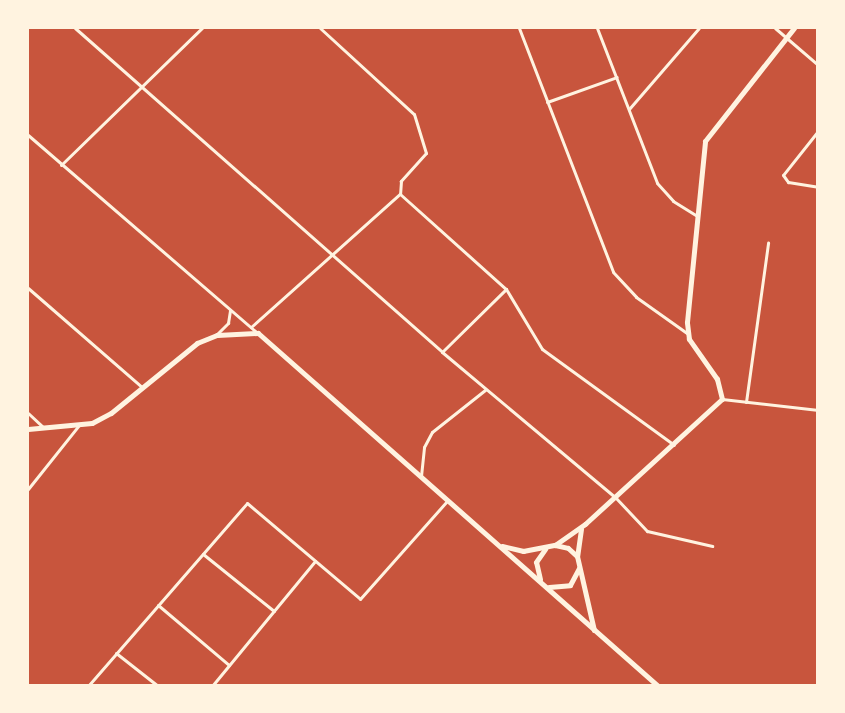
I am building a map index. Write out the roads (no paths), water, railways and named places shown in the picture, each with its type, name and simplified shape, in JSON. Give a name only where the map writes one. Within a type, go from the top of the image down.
[{"type":"main road","points":[[500,545],[522,550],[548,548],[555,545],[585,524],[674,445],[722,399],[719,384],[689,334],[697,216],[705,141],[794,28]]},
{"type":"main road","points":[[28,429],[79,425],[112,413],[197,343],[217,335],[258,333],[658,686]]},
{"type":"main road","points":[[585,524],[578,533],[577,556],[594,630]]},
{"type":"main road","points":[[555,545],[568,548],[577,556]]},
{"type":"main road","points":[[544,584],[536,562],[548,548]]},
{"type":"main road","points":[[544,584],[570,585],[580,565]]},
{"type":"street","points":[[76,28],[138,87],[334,253],[485,390],[615,497],[647,531],[712,546]]},
{"type":"street","points":[[61,165],[138,87],[202,28]]},
{"type":"street","points":[[251,327],[400,194],[402,181],[426,153],[414,114],[320,28]]},
{"type":"street","points":[[519,28],[613,272],[636,297],[689,334]]},
{"type":"street","points":[[597,28],[657,183],[673,201],[697,216]]},
{"type":"street","points":[[629,108],[699,28]]},
{"type":"street","points":[[774,28],[818,65]]},
{"type":"street","points":[[547,102],[616,77]]},
{"type":"street","points":[[818,131],[783,175],[788,182],[818,187]]},
{"type":"street","points":[[28,136],[258,333]]},
{"type":"street","points":[[400,194],[506,289],[542,349],[674,445]]},
{"type":"street","points":[[746,402],[768,243]]},
{"type":"street","points":[[28,288],[142,387]]},
{"type":"street","points":[[442,352],[506,289]]},
{"type":"street","points":[[217,335],[228,323],[230,310]]},
{"type":"street","points":[[421,477],[424,447],[432,432],[485,390]]},
{"type":"street","points":[[722,399],[818,410]]},
{"type":"street","points":[[28,413],[43,428]]},
{"type":"street","points":[[28,489],[79,425]]},
{"type":"street","points":[[88,686],[246,504],[360,599],[448,500]]},
{"type":"street","points":[[203,554],[274,611]]},
{"type":"street","points":[[212,686],[315,561]]},
{"type":"street","points":[[158,606],[229,665]]},
{"type":"street","points":[[116,653],[158,686]]}]
